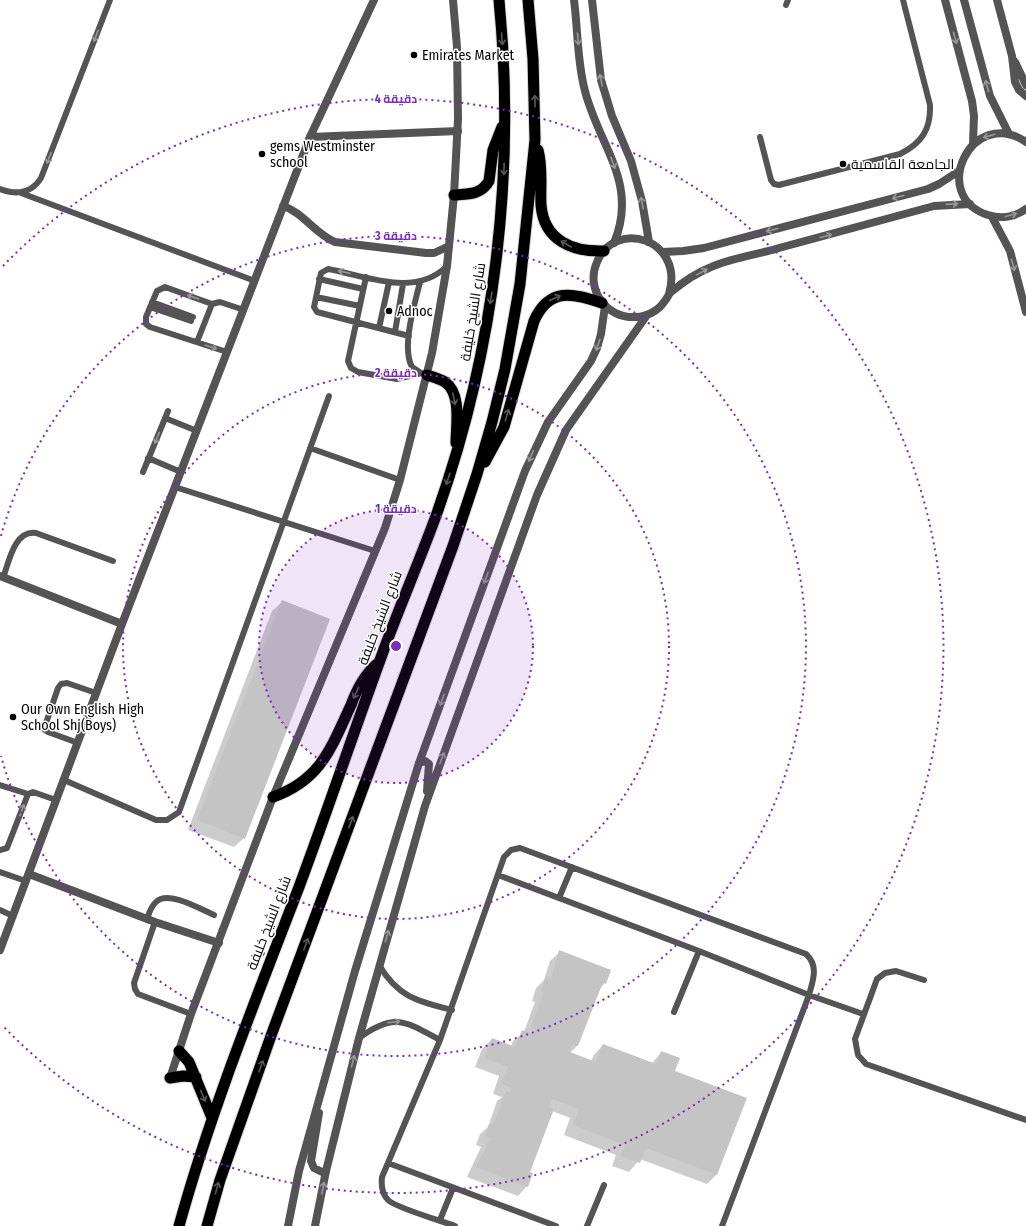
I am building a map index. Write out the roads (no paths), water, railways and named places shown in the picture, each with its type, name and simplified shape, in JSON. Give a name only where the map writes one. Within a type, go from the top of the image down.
[{"type":"highway","name":"شارع الشيخ خليفة","points":[[178,1225],[212,1118],[330,803],[379,662],[437,512],[456,454],[479,366],[494,280],[502,205],[504,167],[504,75],[499,0]]},
{"type":"highway","points":[[207,1226],[220,1180],[270,1040],[394,708],[477,474],[499,396],[513,327],[525,242],[535,140],[533,59],[528,0]]},
{"type":"highway","points":[[454,195],[476,193],[486,186],[495,144],[504,124]]},
{"type":"highway","points":[[535,140],[541,168],[541,207],[545,221],[552,233],[562,243],[575,249],[589,252],[604,251]]},
{"type":"highway","points":[[477,474],[501,434],[534,321],[542,306],[555,297],[571,294],[603,305]]},
{"type":"highway","points":[[425,374],[444,381],[449,385],[455,396],[456,454]]},
{"type":"highway","points":[[272,797],[289,791],[300,784],[320,766],[334,743],[361,681],[379,662]]},
{"type":"highway","points":[[179,1051],[187,1059],[196,1077],[212,1118]]},
{"type":"highway","points":[[170,1078],[183,1076],[196,1077]]},
{"type":"street","points":[[0,950],[122,624],[310,137],[374,0]]},
{"type":"street","points":[[170,1078],[191,1014],[219,943],[272,797],[375,551],[400,480],[425,374],[447,266],[454,195],[458,131],[458,76],[453,0]]},
{"type":"street","points":[[574,0],[584,90],[593,119],[613,162],[623,199],[620,229],[614,243]]},
{"type":"street","points":[[592,0],[601,80],[612,116],[631,162],[642,201],[649,242]]},
{"type":"street","points":[[945,0],[972,102],[974,116],[973,144]]},
{"type":"street","points":[[964,0],[990,96],[1009,134]]},
{"type":"street","points":[[997,0],[1012,56],[1015,82],[1019,90],[1026,96]]},
{"type":"street","points":[[1012,56],[1026,84]]},
{"type":"street","points":[[310,137],[458,131]]},
{"type":"street","points":[[1026,142],[1009,134],[990,135],[973,144],[964,156],[959,171],[959,183],[963,194],[970,204],[984,214],[992,217],[1012,216],[1026,209]]},
{"type":"street","points":[[663,252],[704,248],[921,191],[939,184],[959,171]]},
{"type":"street","points":[[669,294],[672,283],[672,272],[669,261],[663,252],[649,242],[637,238],[626,239],[614,243],[604,251],[593,271],[594,288],[603,305],[614,313],[625,317],[636,318],[647,315],[660,306],[669,294],[709,267],[934,206],[970,204]]},
{"type":"street","points":[[283,206],[296,212],[322,236],[335,242],[426,254],[434,253],[449,246]]},
{"type":"street","points":[[992,217],[1010,251],[1026,312]]},
{"type":"street","points":[[288,1226],[299,1171],[355,971],[419,763],[527,465],[548,422],[591,361],[601,334],[603,305]]},
{"type":"street","points":[[315,1226],[326,1171],[359,1038],[425,806],[551,460],[566,430],[647,315]]},
{"type":"street","points":[[2,577],[122,624]]},
{"type":"street","points":[[419,763],[425,761],[430,766],[425,806]]},
{"type":"street","points":[[27,878],[219,943]]},
{"type":"street","points":[[319,1101],[318,1124],[311,1161],[312,1165],[318,1171],[326,1171]]},
{"type":"lane","points":[[21,193],[35,186],[41,178],[110,0]]},
{"type":"lane","points":[[760,137],[771,180],[779,185],[900,154],[912,148],[921,140],[929,124],[930,105],[902,0]]},
{"type":"lane","points":[[0,189],[9,192],[21,193],[255,281]]},
{"type":"lane","points":[[409,336],[317,312],[314,307],[319,279],[323,271],[328,269],[403,284],[420,282],[435,276],[447,266]]},
{"type":"lane","points":[[366,277],[348,361],[351,368],[354,371],[397,379],[425,374]]},
{"type":"lane","points":[[319,279],[364,289]]},
{"type":"lane","points":[[379,328],[388,282]]},
{"type":"lane","points":[[420,282],[409,336],[410,363],[415,370],[425,374]]},
{"type":"lane","points":[[395,332],[403,284]]},
{"type":"lane","points":[[227,352],[148,326],[145,319],[151,304],[157,290],[165,287],[212,304],[220,302],[244,310]]},
{"type":"lane","points":[[316,297],[360,306]]},
{"type":"lane","points":[[151,304],[192,319]]},
{"type":"lane","points":[[197,342],[212,304]]},
{"type":"lane","points":[[64,780],[156,820],[167,820],[179,812],[329,396]]},
{"type":"lane","points":[[143,472],[168,411]]},
{"type":"lane","points":[[165,418],[197,431]]},
{"type":"lane","points":[[310,448],[400,480]]},
{"type":"lane","points":[[148,458],[181,472]]},
{"type":"lane","points":[[175,487],[375,551]]},
{"type":"lane","points":[[2,577],[17,542],[22,536],[28,533],[36,533],[113,561]]},
{"type":"lane","points":[[78,743],[48,732],[44,729],[58,688],[61,684],[67,683],[96,693]]},
{"type":"lane","points":[[0,785],[28,794],[33,792],[56,800]]},
{"type":"lane","points":[[0,850],[7,848],[28,794]]},
{"type":"lane","points":[[456,1226],[393,1204],[384,1195],[381,1183],[452,1010],[498,875],[507,853],[520,848],[806,954],[813,962],[814,968],[809,995],[722,1226]]},
{"type":"lane","points":[[559,898],[572,866]]},
{"type":"lane","points":[[0,872],[27,878]]},
{"type":"lane","points":[[498,875],[699,951],[809,995],[863,1014]]},
{"type":"lane","points":[[191,1014],[138,994],[134,989],[134,984],[151,920],[153,905],[160,898],[174,898],[214,914]]},
{"type":"lane","points":[[0,910],[13,916]]},
{"type":"lane","points":[[674,1012],[699,951]]},
{"type":"lane","points":[[379,965],[393,986],[404,994],[418,1002],[452,1010]]},
{"type":"lane","points":[[924,980],[902,972],[886,973],[877,979],[856,1034],[855,1044],[858,1055],[866,1064],[1026,1120]]},
{"type":"lane","points":[[359,1038],[378,1025],[400,1022],[411,1024],[440,1040]]},
{"type":"lane","points":[[388,1163],[556,1226]]},
{"type":"lane","points":[[587,1226],[604,1185]]},
{"type":"lane","points":[[440,1220],[453,1188]]},
{"type":"place","name":"Emirates Market","points":[[414,55]]},
{"type":"place","name":"gems Westminster school","points":[[262,154]]},
{"type":"place","name":"الجامعة القاسمية","points":[[843,164]]},
{"type":"place","name":"Adnoc","points":[[389,311]]},
{"type":"place","name":"Our Own English High School Shj(Boys)","points":[[13,717]]}]
